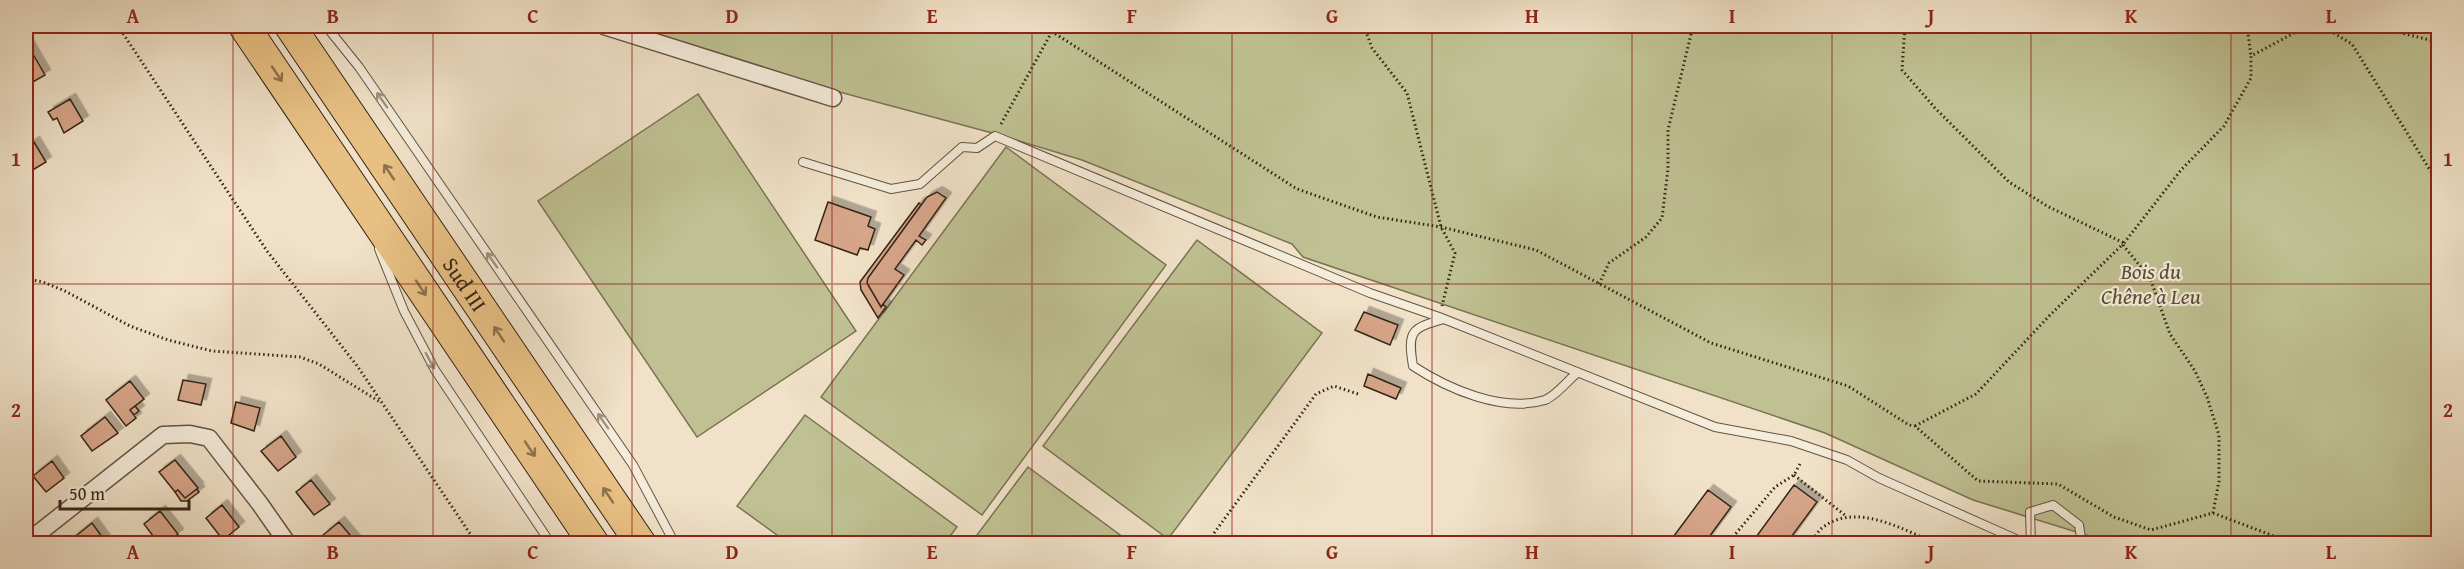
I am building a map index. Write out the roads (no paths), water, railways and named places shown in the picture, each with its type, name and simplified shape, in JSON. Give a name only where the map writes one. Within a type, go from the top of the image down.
[{"type":"highway","name":"Sud III","points":[[244,26],[594,543]]},
{"type":"highway","name":"Sud III","points":[[290,26],[641,543]]},
{"type":"street","points":[[604,26],[833,98]]},
{"type":"street","points":[[26,543],[163,435],[190,434],[208,438],[261,504],[288,543]]},
{"type":"lane","points":[[326,26],[366,77],[633,465],[675,543]]},
{"type":"lane","points":[[803,162],[891,189],[920,184],[962,147],[977,148],[995,136],[1359,289],[1442,318],[1715,427],[1791,441],[1847,460],[1879,478],[2029,543],[2030,512],[2053,505],[2079,525],[2082,543]]},
{"type":"lane","points":[[357,192],[404,311],[435,370],[551,543]]},
{"type":"lane","points":[[1442,318],[1418,327],[1413,333],[1410,347],[1413,366],[1436,381],[1472,396],[1521,404],[1547,399],[1577,372]]},
{"type":"park label","name":"Bois du Chêne à Leu","points":[[2151,284]]}]
